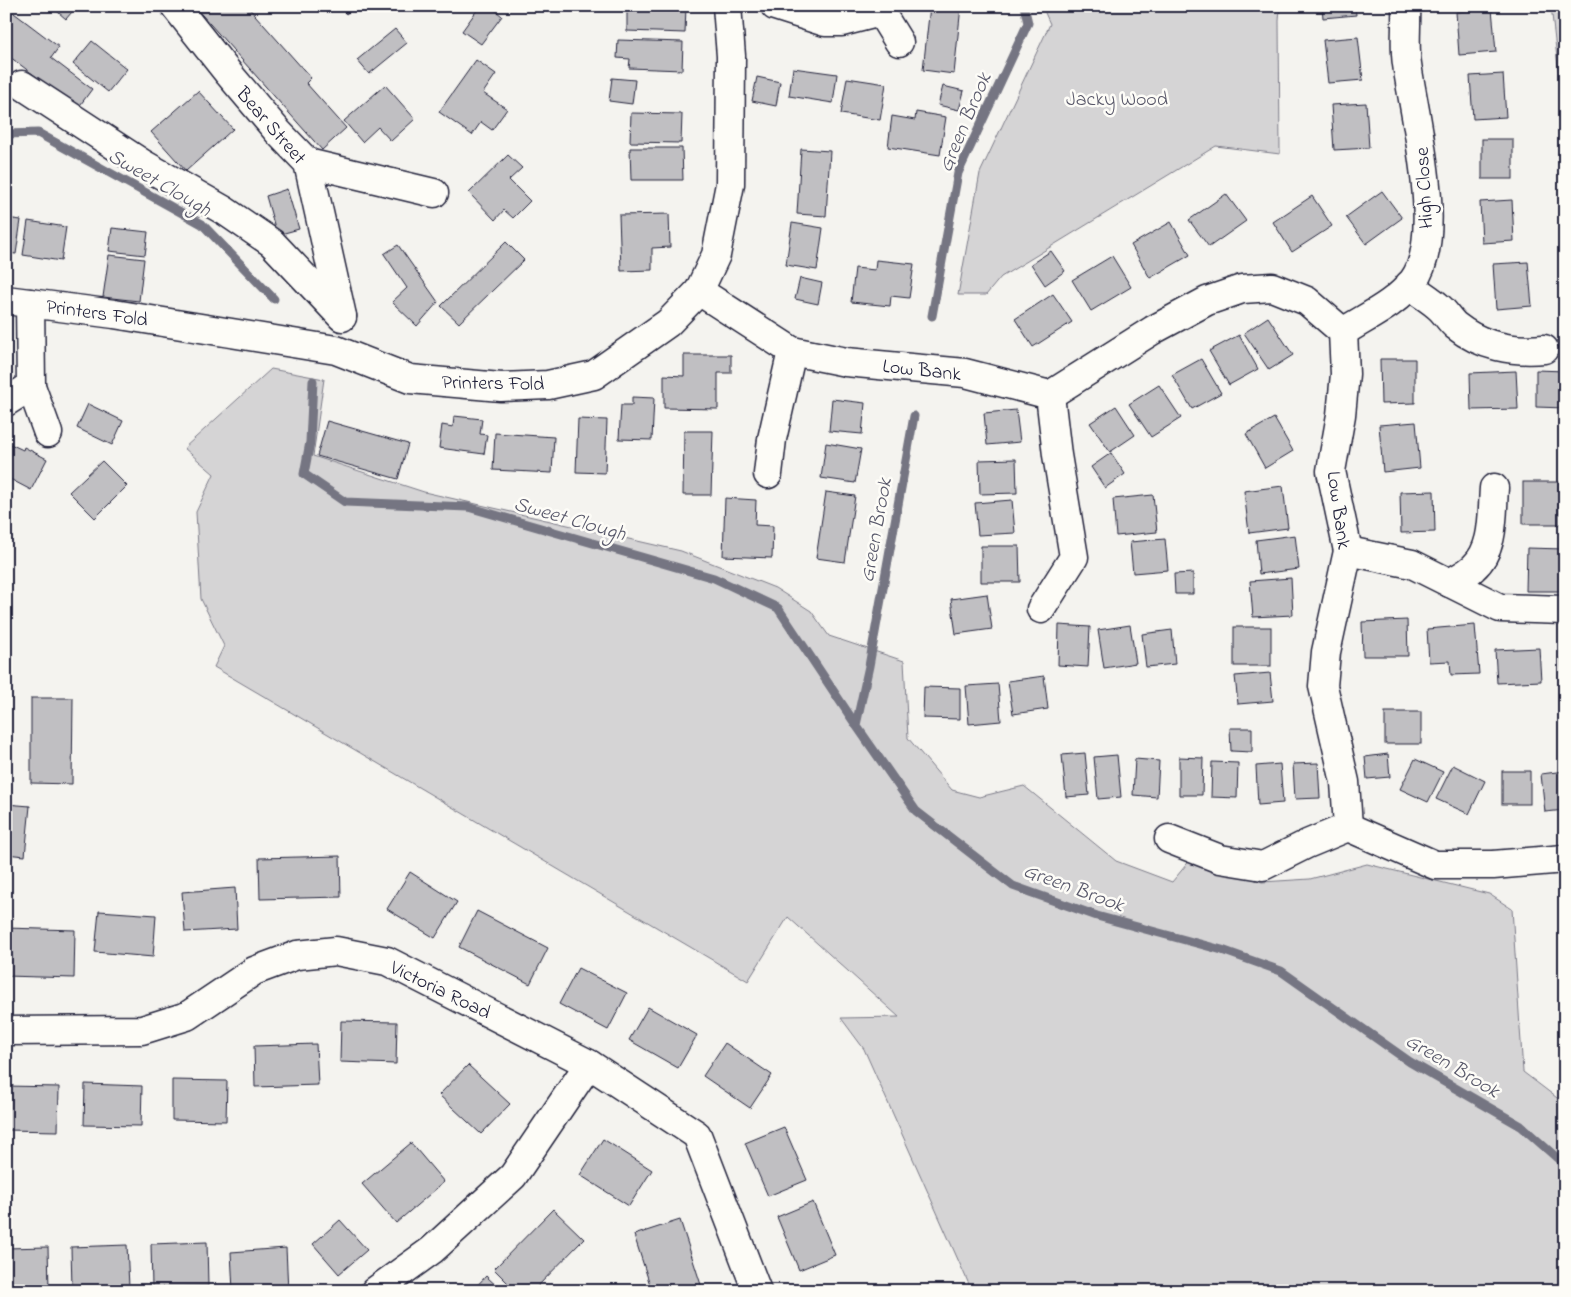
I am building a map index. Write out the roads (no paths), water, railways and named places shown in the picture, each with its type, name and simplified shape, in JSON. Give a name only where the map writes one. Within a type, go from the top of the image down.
[{"type":"street","name":"Bear Street","points":[[175,6],[279,133],[308,162],[342,317],[336,350]]},
{"type":"street","name":"Printers Fold","points":[[18,301],[114,314],[336,350],[410,379],[501,387],[548,385],[594,375],[668,323],[699,290],[716,255],[730,184],[731,56],[727,6]]},
{"type":"street","points":[[775,6],[824,22],[842,22],[877,13],[883,16],[899,42]]},
{"type":"street","name":"High Close","points":[[1343,332],[1399,296],[1414,280],[1424,258],[1428,219],[1422,144],[1407,62],[1406,6]]},
{"type":"street","points":[[22,86],[143,164],[225,211],[272,243],[342,317]]},
{"type":"street","points":[[308,162],[434,193]]},
{"type":"street","points":[[1410,285],[1440,308],[1456,326],[1486,343],[1507,349],[1544,349]]},
{"type":"street","points":[[1042,609],[1074,557],[1057,455],[1050,395],[1153,330],[1207,301],[1242,289],[1272,287],[1307,301],[1343,332]]},
{"type":"street","name":"Low Bank","points":[[699,290],[792,351],[846,362],[965,373],[1050,395]]},
{"type":"street","points":[[18,301],[31,386],[48,433]]},
{"type":"street","name":"Low Bank","points":[[1343,332],[1345,374],[1341,415],[1331,470],[1348,551],[1326,652],[1323,686],[1345,782],[1348,827]]},
{"type":"street","points":[[768,474],[772,439],[792,351]]},
{"type":"street","points":[[6,402],[31,386]]},
{"type":"street","points":[[1450,583],[1474,568],[1486,553],[1494,488]]},
{"type":"street","points":[[1348,551],[1412,564],[1500,608],[1564,610]]},
{"type":"street","points":[[1169,839],[1220,859],[1263,866],[1307,844],[1348,827],[1435,865],[1493,865],[1565,859]]},
{"type":"street","name":"Victoria Road","points":[[6,1031],[142,1030],[187,1016],[254,971],[297,955],[336,951],[387,961],[589,1064],[696,1135],[757,1291]]},
{"type":"street","points":[[375,1291],[432,1250],[513,1176],[589,1064]]},
{"type":"waterway","name":"Green Brook","points":[[932,316],[958,173],[1028,23],[1024,6]]},
{"type":"waterway","name":"Sweet Clough","points":[[6,134],[38,133],[202,224],[274,299]]},
{"type":"waterway","name":"Sweet Clough","points":[[313,381],[310,442],[304,474],[345,502],[468,507],[714,578],[778,608],[856,725]]},
{"type":"waterway","name":"Green Brook","points":[[914,416],[869,666],[856,725],[916,811],[1013,886],[1097,916],[1222,950],[1281,971],[1410,1062],[1521,1126],[1565,1165]]},
{"type":"park label","name":"Jacky Wood","points":[[1117,98]]}]
